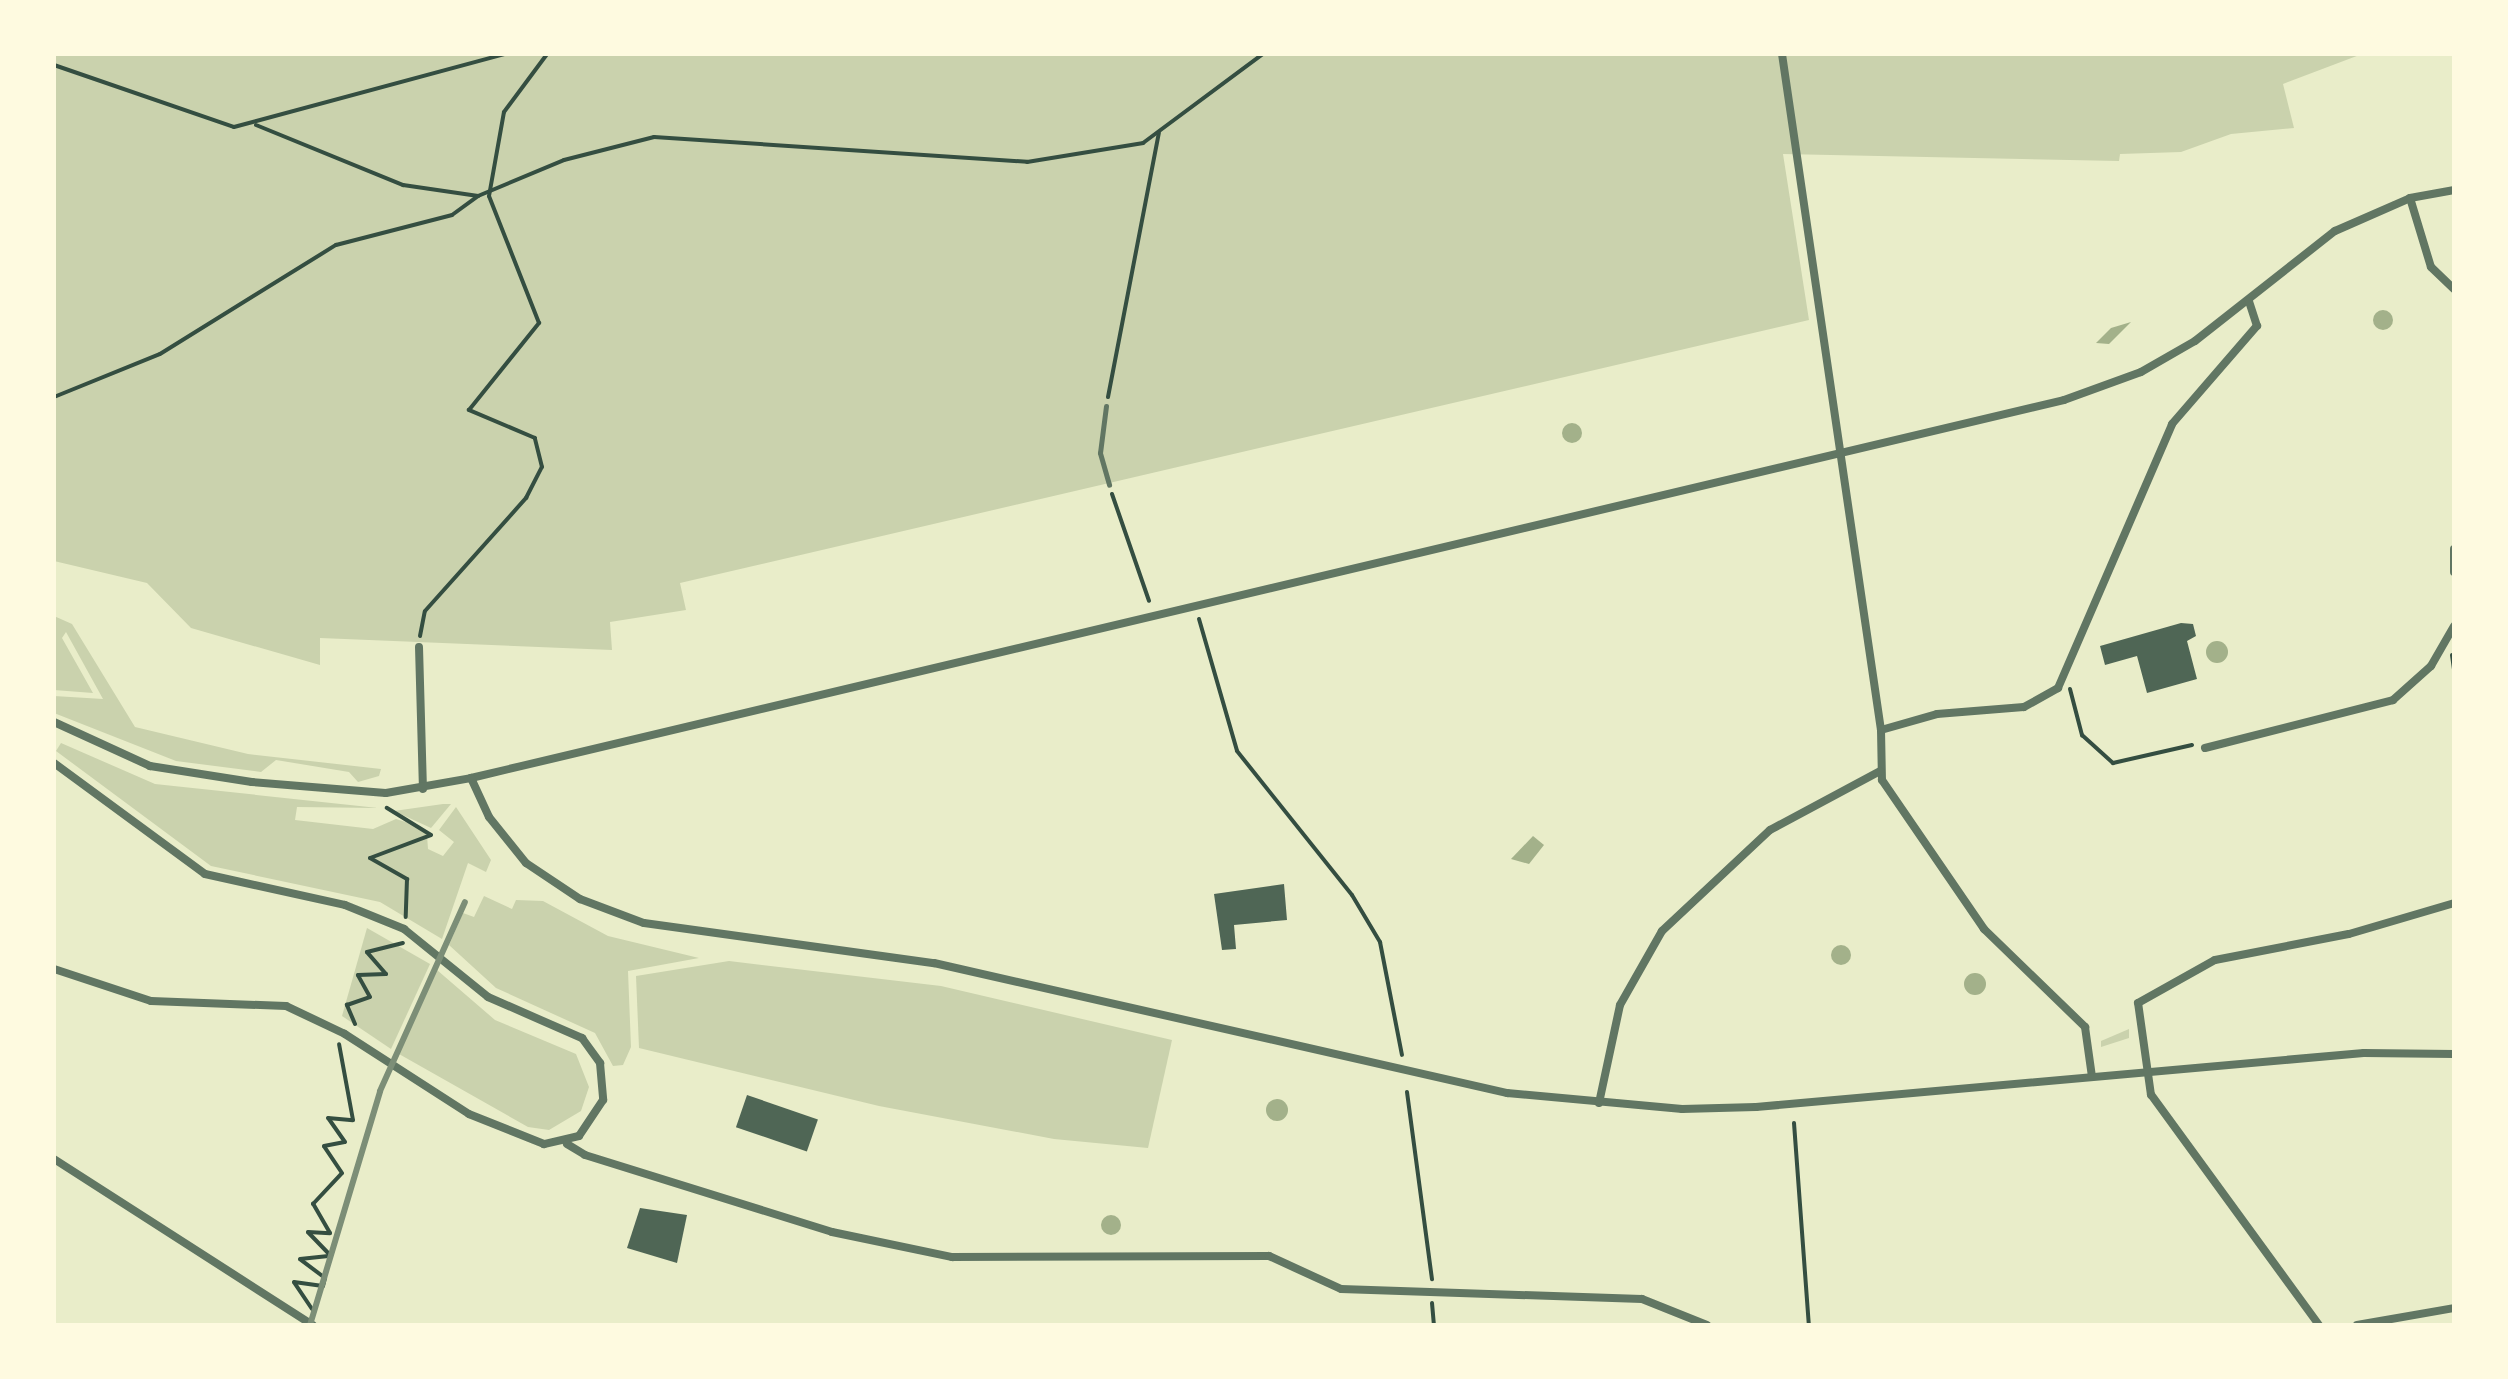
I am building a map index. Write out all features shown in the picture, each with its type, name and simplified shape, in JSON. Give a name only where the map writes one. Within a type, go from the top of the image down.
[{"type":"street","points":[[1782,54],[1835,453],[1881,730],[1880,771],[1890,799],[1984,929],[2085,1027],[2092,1077]]},
{"type":"street","points":[[54,722],[127,758],[180,772],[363,793],[423,789],[2092,390],[2172,355],[2249,301],[2311,246],[2410,198],[2454,190]]},
{"type":"street","points":[[2410,198],[2431,267],[2454,289]]},
{"type":"street","points":[[1881,730],[1937,714],[2024,707],[2047,697],[2064,676],[2172,424],[2257,326],[2249,301]]},
{"type":"street","points":[[2454,549],[2454,572]]},
{"type":"street","points":[[2205,748],[2393,700],[2431,666],[2454,626]]},
{"type":"street","points":[[419,647],[423,789]]},
{"type":"street","points":[[54,763],[205,874],[384,918],[426,943],[488,997],[582,1038],[600,1063],[604,1090],[595,1117],[567,1144]]},
{"type":"street","points":[[1599,1103],[1620,1005],[1662,931],[1770,830],[1880,771]]},
{"type":"street","points":[[471,778],[489,817],[526,863],[580,899],[644,923],[934,963],[1404,1072],[1599,1103],[1756,1107],[2364,1053],[2454,1054]]},
{"type":"street","points":[[2319,1325],[2159,1109],[2142,1072],[2138,1003],[2164,984],[2228,956],[2349,934],[2454,903]]},
{"type":"street","points":[[54,969],[151,1001],[286,1006],[345,1034],[469,1114],[523,1138],[567,1144],[585,1155],[832,1232],[952,1257],[1269,1256],[1341,1289],[1642,1299],[1707,1325]]},
{"type":"street","points":[[54,1159],[313,1325]]},
{"type":"street","points":[[2357,1325],[2454,1308]]},
{"type":"lane","points":[[1106,406],[1100,453],[1109,485]]},
{"type":"path","points":[[256,125],[346,93],[504,54]]},
{"type":"path","points":[[419,647],[425,611],[526,498],[542,467],[535,438],[469,410],[529,343],[541,315],[489,196],[504,112],[547,54]]},
{"type":"path","points":[[54,65],[204,122],[256,125],[403,185],[489,196],[564,160],[654,137],[966,162],[1080,158],[1159,133],[1263,54]]},
{"type":"path","points":[[1106,406],[1159,133]]},
{"type":"path","points":[[54,397],[160,354],[336,245],[452,215],[478,196]]},
{"type":"path","points":[[1109,485],[1149,601]]},
{"type":"path","points":[[1198,617],[1237,751],[1352,895],[1380,942],[1402,1055]]},
{"type":"path","points":[[2452,658],[2454,669]]},
{"type":"path","points":[[2064,676],[2082,735],[2113,763],[2191,745]]},
{"type":"path","points":[[385,806],[431,835],[370,858],[407,879],[409,909]]},
{"type":"path","points":[[355,1024],[347,1005],[370,997],[358,975],[386,974],[367,952],[400,948]]},
{"type":"path","points":[[311,1312],[313,1304],[294,1282],[325,1282],[300,1259],[331,1256],[308,1232],[330,1233],[313,1204],[342,1173],[324,1146],[345,1145],[327,1122],[353,1120],[335,1051],[340,1043]]},
{"type":"path","points":[[1407,1092],[1432,1281]]},
{"type":"path","points":[[1794,1123],[1809,1325]]},
{"type":"path","points":[[1433,1309],[1434,1325]]},
{"type":"shaded area","points":[[54,54],[2362,54],[2283,84],[2294,128],[2231,134],[2181,152],[2120,154],[2119,161],[1783,154],[1809,320],[680,583],[686,610],[610,622],[612,650],[320,638],[320,665],[191,628],[147,583],[54,561]]},
{"type":"shaded area","points":[[2383,310],[2390,313],[2393,320],[2390,327],[2383,330],[2376,327],[2373,320],[2376,313]]},
{"type":"shaded area","points":[[2131,322],[2109,344],[2096,343],[2111,328]]},
{"type":"shaded area","points":[[1572,423],[1579,426],[1582,433],[1579,440],[1572,443],[1565,440],[1562,433],[1565,426]]},
{"type":"shaded area","points":[[54,616],[72,624],[135,727],[248,754],[381,769],[379,776],[358,782],[349,772],[276,760],[261,772],[176,761],[54,713],[54,696],[103,699],[66,632],[62,638],[93,693],[54,690]]},
{"type":"shaded area","points":[[2217,641],[2225,644],[2228,652],[2225,660],[2217,663],[2209,660],[2206,652],[2209,644]]},
{"type":"shaded area","points":[[61,743],[155,784],[378,808],[297,807],[295,820],[373,829],[396,819],[415,825],[427,835],[428,849],[443,856],[454,842],[439,830],[456,807],[491,860],[486,872],[468,863],[442,939],[380,902],[211,866],[56,751]]},
{"type":"shaded area","points":[[443,804],[451,804],[431,828],[394,811]]},
{"type":"shaded area","points":[[1533,836],[1544,845],[1529,864],[1511,859]]},
{"type":"shaded area","points":[[484,896],[512,909],[516,900],[543,901],[608,936],[699,958],[628,971],[631,1047],[623,1065],[613,1066],[595,1033],[496,988],[449,945],[463,913],[474,917]]},
{"type":"shaded area","points":[[367,928],[430,964],[391,1049],[342,1016]]},
{"type":"shaded area","points":[[1837,945],[1845,945],[1851,955],[1845,965],[1837,965],[1831,959],[1831,951]]},
{"type":"shaded area","points":[[729,961],[941,986],[1172,1040],[1148,1148],[1054,1139],[879,1106],[639,1048],[636,976]]},
{"type":"shaded area","points":[[437,970],[495,1020],[576,1054],[589,1087],[581,1111],[549,1130],[528,1127],[399,1054]]},
{"type":"shaded area","points":[[1975,973],[1983,976],[1986,984],[1983,992],[1975,995],[1967,992],[1964,984],[1967,976]]},
{"type":"shaded area","points":[[2129,1029],[2129,1038],[2101,1047],[2101,1041]]},
{"type":"shaded area","points":[[1277,1099],[1285,1102],[1288,1110],[1285,1118],[1277,1121],[1269,1118],[1266,1110],[1269,1102]]},
{"type":"shaded area","points":[[1111,1215],[1118,1218],[1121,1225],[1118,1232],[1111,1235],[1104,1232],[1101,1225],[1104,1218]]},
{"type":"building","points":[[2181,623],[2193,624],[2196,636],[2187,641],[2197,679],[2147,693],[2137,656],[2105,665],[2100,646]]},
{"type":"building","points":[[1284,884],[1287,920],[1234,925],[1236,949],[1222,950],[1214,894]]},
{"type":"building","points":[[747,1095],[818,1119],[807,1152],[736,1127]]},
{"type":"building","points":[[640,1208],[687,1215],[677,1263],[627,1248]]},
{"type":"railway","points":[[310,1325],[380,1091],[465,902]]}]
